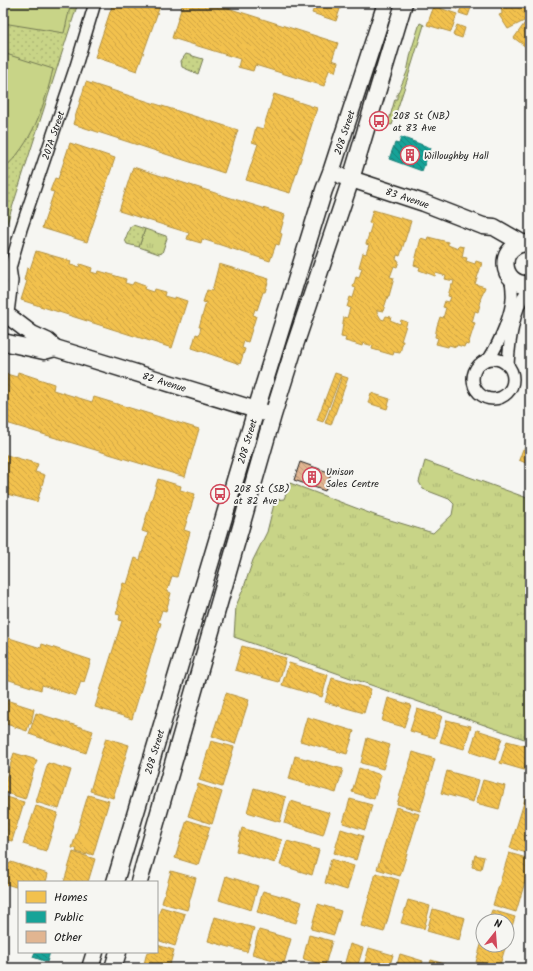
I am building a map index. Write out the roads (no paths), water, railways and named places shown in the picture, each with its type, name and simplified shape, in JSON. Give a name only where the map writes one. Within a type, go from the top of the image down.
[{"type":"main road","name":"208 Street","points":[[115,881],[256,410],[324,190],[386,3]]},
{"type":"main road","name":"208 Street","points":[[140,881],[273,415],[351,179],[404,3]]},
{"type":"main road","name":"83 Avenue","points":[[331,172],[483,226],[494,227],[526,243]]},
{"type":"main road","name":"83 Avenue","points":[[483,226],[486,232],[508,252]]},
{"type":"main road","points":[[526,243],[516,246],[508,252],[505,263],[506,270],[515,281],[521,284],[530,284]]},
{"type":"main road","name":"82 Avenue","points":[[7,313],[29,332],[47,341],[55,348],[273,415]]},
{"type":"main road","points":[[3,341],[7,338],[12,325],[7,313]]},
{"type":"main road","name":"82 Avenue","points":[[3,341],[44,351],[55,348]]},
{"type":"main road","points":[[90,968],[95,953]]},
{"type":"main road","points":[[113,968],[118,953]]},
{"type":"street","name":"207A Street","points":[[7,313],[12,281],[7,273],[76,66],[95,3]]},
{"type":"street","points":[[489,359],[502,361],[508,365],[512,370],[514,377],[511,390],[507,395],[494,400],[487,399],[477,391],[473,378],[474,372],[478,366],[489,359],[500,339],[511,305],[512,293],[510,276]]},
{"type":"street","points":[[508,365],[509,348],[517,310],[526,291],[530,288]]},
{"type":"place","name":"208 St (NB) at 83 Ave","points":[[379,121]]},
{"type":"place","name":"Willoughby Hall","points":[[410,155]]},
{"type":"place","name":"Unison Sales Centre","points":[[312,477]]},
{"type":"place","name":"208 St (SB) at 82 Ave","points":[[220,494]]}]
